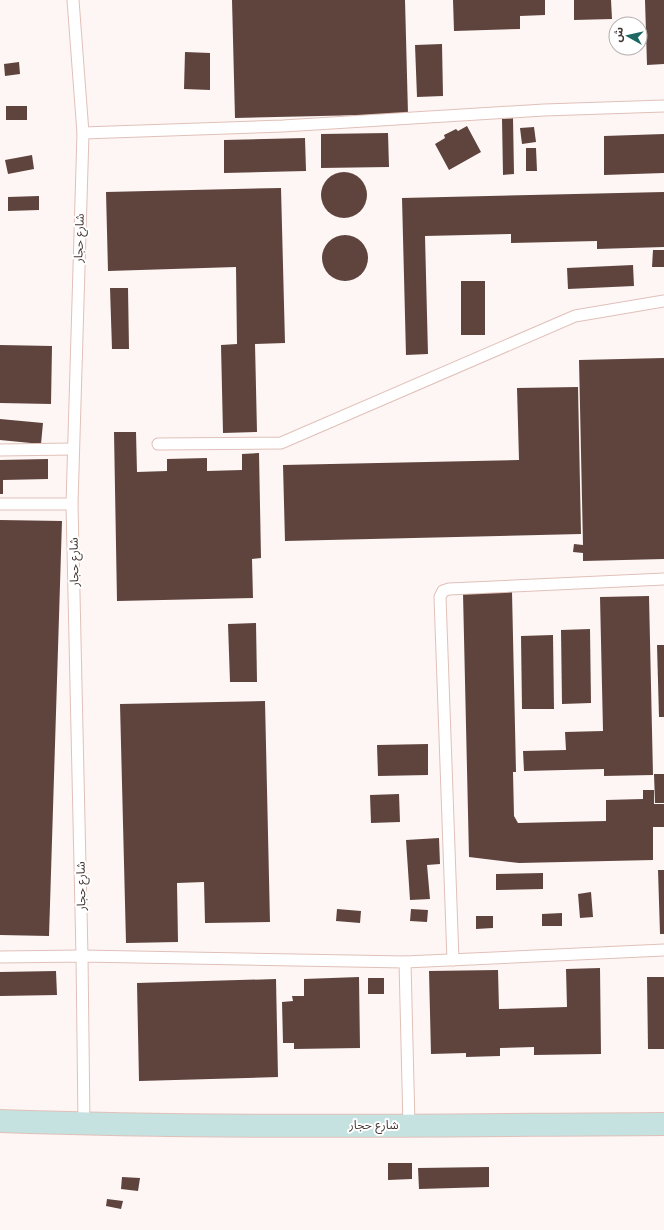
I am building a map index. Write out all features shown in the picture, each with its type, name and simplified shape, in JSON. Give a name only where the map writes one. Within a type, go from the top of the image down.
[{"type":"street","name":"شارع حجار","points":[[0,1122],[410,1126],[664,1124]]},
{"type":"lane","name":"شارع حجار","points":[[73,0],[82,133],[72,504],[82,956],[84,1124]]},
{"type":"lane","points":[[82,133],[283,126],[544,110],[664,106]]},
{"type":"lane","points":[[158,444],[280,443],[575,316],[664,300]]},
{"type":"lane","points":[[0,450],[73,449]]},
{"type":"lane","points":[[0,504],[72,504]]},
{"type":"lane","points":[[453,960],[440,597],[443,591],[449,589],[664,579]]},
{"type":"lane","points":[[0,957],[82,956],[405,962],[664,950]]},
{"type":"lane","points":[[405,962],[410,1126]]},
{"type":"building","points":[[232,0],[405,0],[408,114],[235,118]]},
{"type":"building","points":[[453,0],[545,0],[545,15],[520,16],[520,29],[454,31]]},
{"type":"building","points":[[574,0],[611,0],[612,16],[608,16],[608,19],[574,20]]},
{"type":"building","points":[[645,0],[664,0],[664,64],[647,65],[648,16],[645,16]]},
{"type":"building","points":[[442,44],[443,96],[417,97],[415,45]]},
{"type":"building","points":[[185,52],[210,53],[210,90],[184,89]]},
{"type":"building","points":[[19,62],[20,74],[5,76],[4,64]]},
{"type":"building","points":[[6,106],[27,106],[27,120],[6,120]]},
{"type":"building","points":[[513,118],[514,174],[503,175],[502,119]]},
{"type":"building","points":[[467,126],[481,152],[449,170],[435,144],[445,138],[444,135],[456,129],[458,131]]},
{"type":"building","points":[[534,127],[536,142],[522,144],[520,128]]},
{"type":"building","points":[[388,133],[389,167],[321,168],[321,134]]},
{"type":"building","points":[[664,134],[664,173],[604,175],[604,136]]},
{"type":"building","points":[[305,138],[306,171],[224,173],[224,140]]},
{"type":"building","points":[[526,148],[536,148],[537,171],[526,171]]},
{"type":"building","points":[[32,155],[34,169],[8,174],[5,160]]},
{"type":"building","points":[[339,172],[349,172],[361,178],[366,186],[366,204],[361,212],[353,217],[339,218],[331,215],[324,208],[321,200],[321,190],[324,182],[331,175]]},
{"type":"building","points":[[281,188],[285,343],[255,344],[257,432],[223,433],[221,345],[237,344],[236,267],[108,271],[106,192]]},
{"type":"building","points":[[664,192],[664,247],[597,249],[597,241],[511,243],[511,234],[425,236],[428,354],[406,355],[402,198]]},
{"type":"building","points":[[39,196],[39,210],[8,211],[8,197]]},
{"type":"building","points":[[340,235],[350,235],[362,241],[367,249],[367,267],[362,275],[354,280],[340,281],[332,278],[325,271],[322,263],[322,253],[325,245],[332,238]]},
{"type":"building","points":[[653,250],[664,250],[664,267],[652,267]]},
{"type":"building","points":[[633,265],[634,286],[568,289],[567,268]]},
{"type":"building","points":[[461,281],[485,281],[485,335],[461,335]]},
{"type":"building","points":[[110,288],[128,288],[129,349],[112,349]]},
{"type":"building","points":[[0,345],[52,346],[51,404],[0,403]]},
{"type":"building","points":[[664,358],[664,559],[583,561],[583,553],[573,552],[574,544],[583,545],[579,360]]},
{"type":"building","points":[[578,387],[581,534],[285,541],[283,465],[519,460],[517,388]]},
{"type":"building","points":[[0,419],[43,423],[41,444],[0,440]]},
{"type":"building","points":[[114,432],[136,432],[137,472],[167,471],[167,459],[207,458],[207,471],[242,470],[242,454],[259,453],[261,558],[252,559],[253,598],[117,601]]},
{"type":"building","points":[[48,459],[48,479],[3,480],[3,494],[0,494],[0,460]]},
{"type":"building","points":[[0,520],[62,521],[49,936],[0,935]]},
{"type":"building","points":[[512,592],[516,772],[513,772],[514,816],[518,823],[606,821],[606,800],[643,799],[643,790],[654,790],[654,804],[664,804],[664,827],[653,827],[653,860],[519,863],[469,857],[463,593]]},
{"type":"building","points":[[649,596],[653,775],[604,776],[604,769],[524,771],[523,751],[566,750],[565,732],[603,731],[600,597]]},
{"type":"building","points":[[256,623],[257,682],[230,682],[228,624]]},
{"type":"building","points":[[590,629],[591,703],[562,704],[561,630]]},
{"type":"building","points":[[553,635],[554,709],[522,709],[521,636]]},
{"type":"building","points":[[657,645],[664,645],[664,717],[659,717]]},
{"type":"building","points":[[265,701],[270,922],[205,923],[204,882],[177,883],[178,942],[126,943],[120,704]]},
{"type":"building","points":[[428,744],[428,775],[378,776],[377,745]]},
{"type":"building","points":[[654,774],[664,774],[664,803],[655,803]]},
{"type":"building","points":[[399,794],[400,822],[371,823],[370,795]]},
{"type":"building","points":[[439,838],[440,864],[427,865],[430,899],[410,900],[406,840]]},
{"type":"building","points":[[658,870],[664,870],[664,934],[660,934]]},
{"type":"building","points":[[543,873],[543,889],[496,890],[496,874]]},
{"type":"building","points":[[591,892],[593,917],[580,918],[578,894]]},
{"type":"building","points":[[337,909],[361,911],[360,923],[336,921]]},
{"type":"building","points":[[411,909],[428,910],[427,922],[410,921]]},
{"type":"building","points":[[562,913],[562,926],[542,926],[542,914]]},
{"type":"building","points":[[476,916],[493,916],[493,928],[476,929]]},
{"type":"building","points":[[600,968],[601,1054],[534,1055],[534,1047],[500,1048],[500,1056],[466,1057],[466,1053],[431,1054],[429,971],[498,970],[499,1009],[567,1007],[566,969]]},
{"type":"building","points":[[56,971],[57,995],[0,996],[0,972]]},
{"type":"building","points":[[359,977],[360,1048],[294,1049],[294,1043],[283,1043],[282,1002],[293,1001],[292,996],[304,996],[304,979]]},
{"type":"building","points":[[647,977],[664,977],[664,1049],[648,1049]]},
{"type":"building","points":[[368,978],[384,978],[384,994],[368,994]]},
{"type":"building","points":[[276,979],[278,1077],[139,1081],[137,983]]},
{"type":"building","points":[[388,1163],[412,1163],[412,1179],[388,1180]]},
{"type":"building","points":[[489,1167],[489,1187],[419,1189],[418,1168]]},
{"type":"building","points":[[122,1177],[140,1178],[138,1191],[121,1189]]},
{"type":"building","points":[[107,1199],[123,1201],[121,1209],[106,1206]]}]
